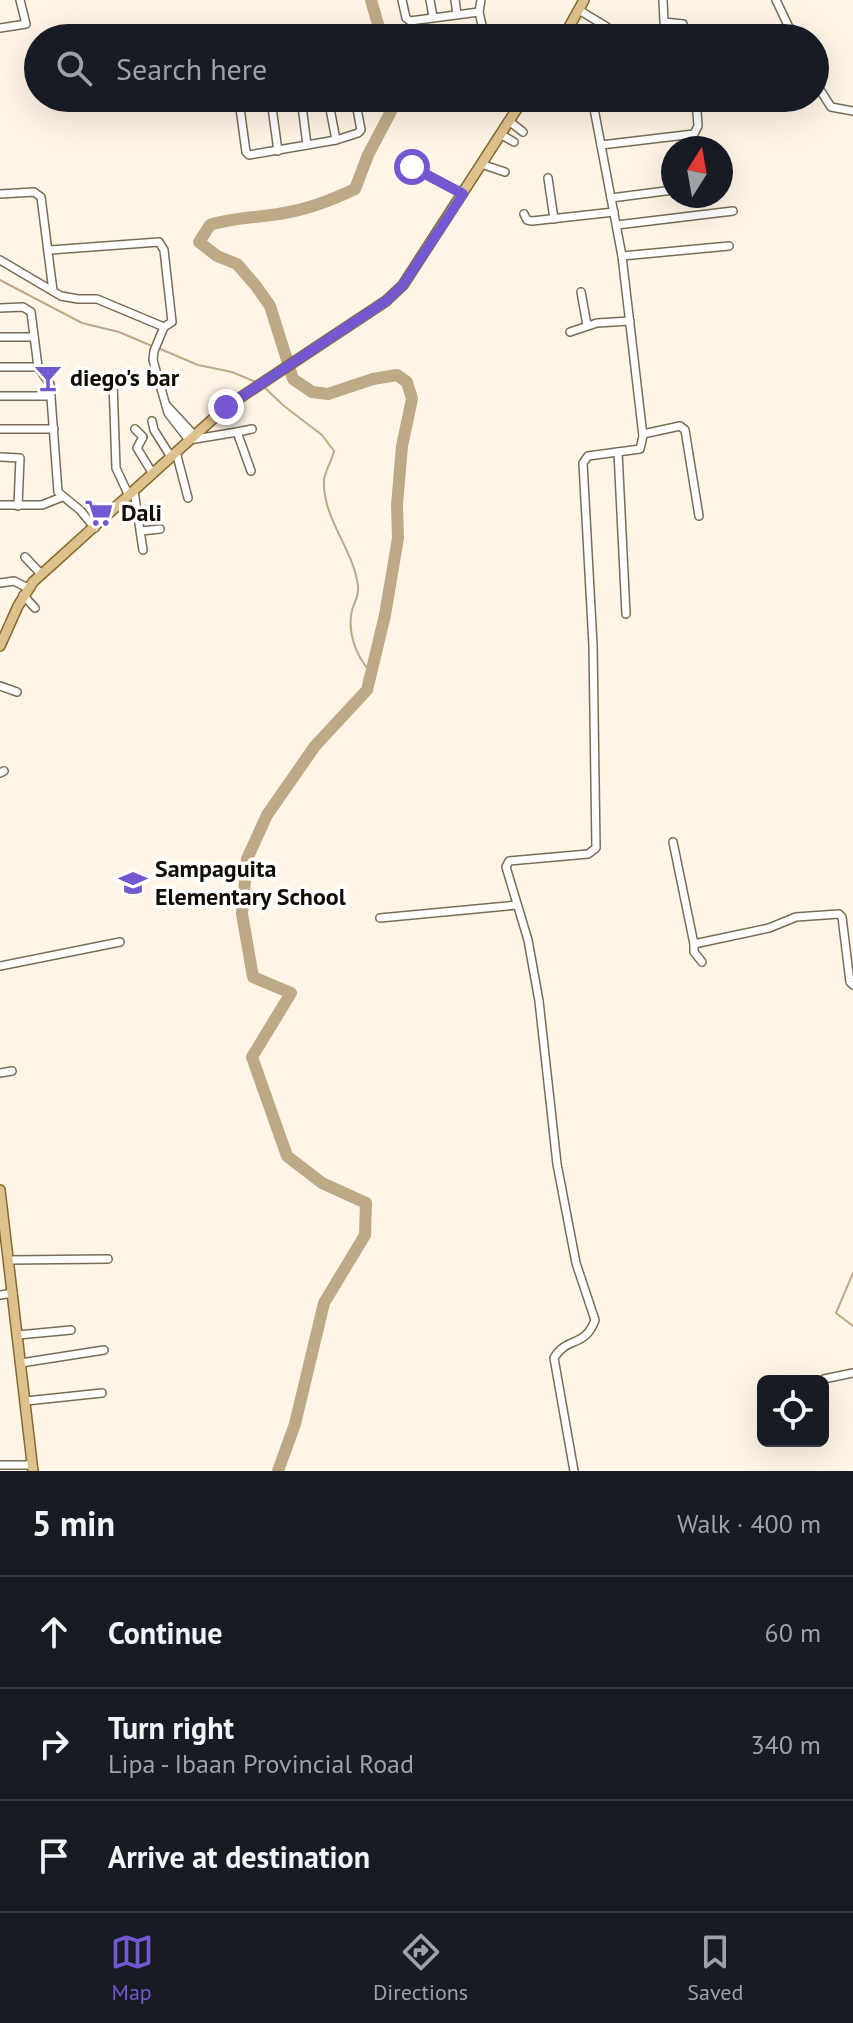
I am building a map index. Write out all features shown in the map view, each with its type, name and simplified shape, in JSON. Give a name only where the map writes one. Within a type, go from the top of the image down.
[{"type":"main road","points":[[572,24],[584,0]]},
{"type":"main road","points":[[0,646],[26,592],[41,574],[191,438],[226,407],[386,301],[403,285],[515,112]]},
{"type":"main road","points":[[0,1190],[32,1468]]},
{"type":"street","points":[[20,0],[26,24]]},
{"type":"street","points":[[402,0],[408,20],[479,12]]},
{"type":"street","points":[[430,0],[433,17]]},
{"type":"street","points":[[455,0],[457,14]]},
{"type":"street","points":[[481,0],[482,24]]},
{"type":"street","points":[[663,0],[664,22],[683,24]]},
{"type":"street","points":[[776,0],[787,24]]},
{"type":"street","points":[[579,10],[602,24]]},
{"type":"street","points":[[0,28],[24,24]]},
{"type":"street","points":[[829,104],[831,107],[853,111]]},
{"type":"street","points":[[241,112],[246,152],[254,155],[336,140],[361,130],[358,112]]},
{"type":"street","points":[[273,112],[278,151]]},
{"type":"street","points":[[303,112],[307,145]]},
{"type":"street","points":[[331,112],[336,140]]},
{"type":"street","points":[[574,1471],[554,1358],[560,1348],[585,1338],[595,1320],[576,1263],[562,1193],[539,1001],[528,940],[506,867],[507,862],[588,854],[596,848],[593,645],[583,463],[588,456],[640,449],[643,434],[622,256],[595,112]]},
{"type":"street","points":[[601,145],[694,134],[698,126],[697,112]]},
{"type":"street","points":[[509,121],[523,132]]},
{"type":"street","points":[[500,134],[514,142]]},
{"type":"street","points":[[481,164],[505,172]]},
{"type":"street","points":[[412,167],[463,194]]},
{"type":"street","points":[[548,178],[554,219]]},
{"type":"street","points":[[611,198],[661,192]]},
{"type":"street","points":[[0,194],[38,193],[50,250],[53,291]]},
{"type":"street","points":[[617,225],[733,211]]},
{"type":"street","points":[[524,214],[529,221],[614,212]]},
{"type":"street","points":[[50,250],[152,241],[163,245],[172,322],[164,327],[153,360],[168,413],[191,438],[252,429]]},
{"type":"street","points":[[622,256],[729,246]]},
{"type":"street","points":[[0,260],[70,298],[97,299],[164,327]]},
{"type":"street","points":[[581,292],[587,325]]},
{"type":"street","points":[[0,308],[23,307],[31,312],[38,367],[50,384],[57,486],[62,497],[80,510],[95,528]]},
{"type":"street","points":[[570,332],[587,325],[630,321]]},
{"type":"street","points":[[0,337],[34,337]]},
{"type":"street","points":[[0,367],[38,367]]},
{"type":"street","points":[[113,382],[116,468],[131,494],[143,550]]},
{"type":"street","points":[[0,396],[51,396]]},
{"type":"street","points":[[152,421],[154,430],[174,454],[188,498]]},
{"type":"street","points":[[643,434],[680,426],[685,430],[699,516]]},
{"type":"street","points":[[0,429],[54,429]]},
{"type":"street","points":[[135,429],[143,437],[137,448],[153,474]]},
{"type":"street","points":[[237,432],[251,471]]},
{"type":"street","points":[[618,452],[626,614]]},
{"type":"street","points":[[0,457],[30,458]]},
{"type":"street","points":[[18,506],[20,458]]},
{"type":"street","points":[[0,505],[42,505],[62,497]]},
{"type":"street","points":[[141,531],[160,529]]},
{"type":"street","points":[[25,557],[41,574]]},
{"type":"street","points":[[0,583],[11,580],[26,592],[35,608]]},
{"type":"street","points":[[0,686],[17,692]]},
{"type":"street","points":[[673,842],[694,952],[702,962]]},
{"type":"street","points":[[380,918],[517,905]]},
{"type":"street","points":[[694,944],[769,928],[796,917],[839,914],[853,985]]},
{"type":"street","points":[[0,966],[120,942]]},
{"type":"street","points":[[0,1073],[12,1071]]},
{"type":"street","points":[[9,1260],[108,1259]]},
{"type":"street","points":[[0,1295],[13,1293]]},
{"type":"street","points":[[18,1335],[71,1330]]},
{"type":"street","points":[[21,1363],[104,1350]]},
{"type":"street","points":[[829,1378],[853,1373]]},
{"type":"street","points":[[26,1401],[102,1393]]},
{"type":"street","points":[[0,1465],[32,1468]]},
{"type":"waterway","points":[[371,0],[378,24]]},
{"type":"waterway","points":[[278,1471],[295,1424],[324,1303],[365,1235],[366,1203],[322,1183],[287,1156],[252,1057],[291,993],[253,977],[242,914],[247,859],[267,815],[315,746],[367,690],[385,615],[398,538],[397,505],[402,446],[412,399],[407,382],[397,375],[373,379],[328,394],[312,392],[293,379],[270,306],[237,264],[217,256],[199,242],[210,225],[302,209],[355,189],[368,155],[391,112]]},
{"type":"waterway","points":[[0,280],[82,323],[119,332],[152,346]]},
{"type":"waterway","points":[[158,348],[198,365],[232,372],[258,383]]},
{"type":"waterway","points":[[263,386],[322,435],[334,451],[324,480],[325,494],[355,573],[358,590],[352,610],[352,635],[357,652],[371,672]]},
{"type":"waterway","points":[[853,1273],[836,1313],[853,1326]]},
{"type":"place","name":"diego's bar","points":[[48,378]]},
{"type":"place","name":"Dali","points":[[99,513]]},
{"type":"place","name":"Sampaguita Elementary School","points":[[133,883]]},
{"type":"route","points":[[226,407],[386,301],[403,285],[463,194],[412,167]]}]
